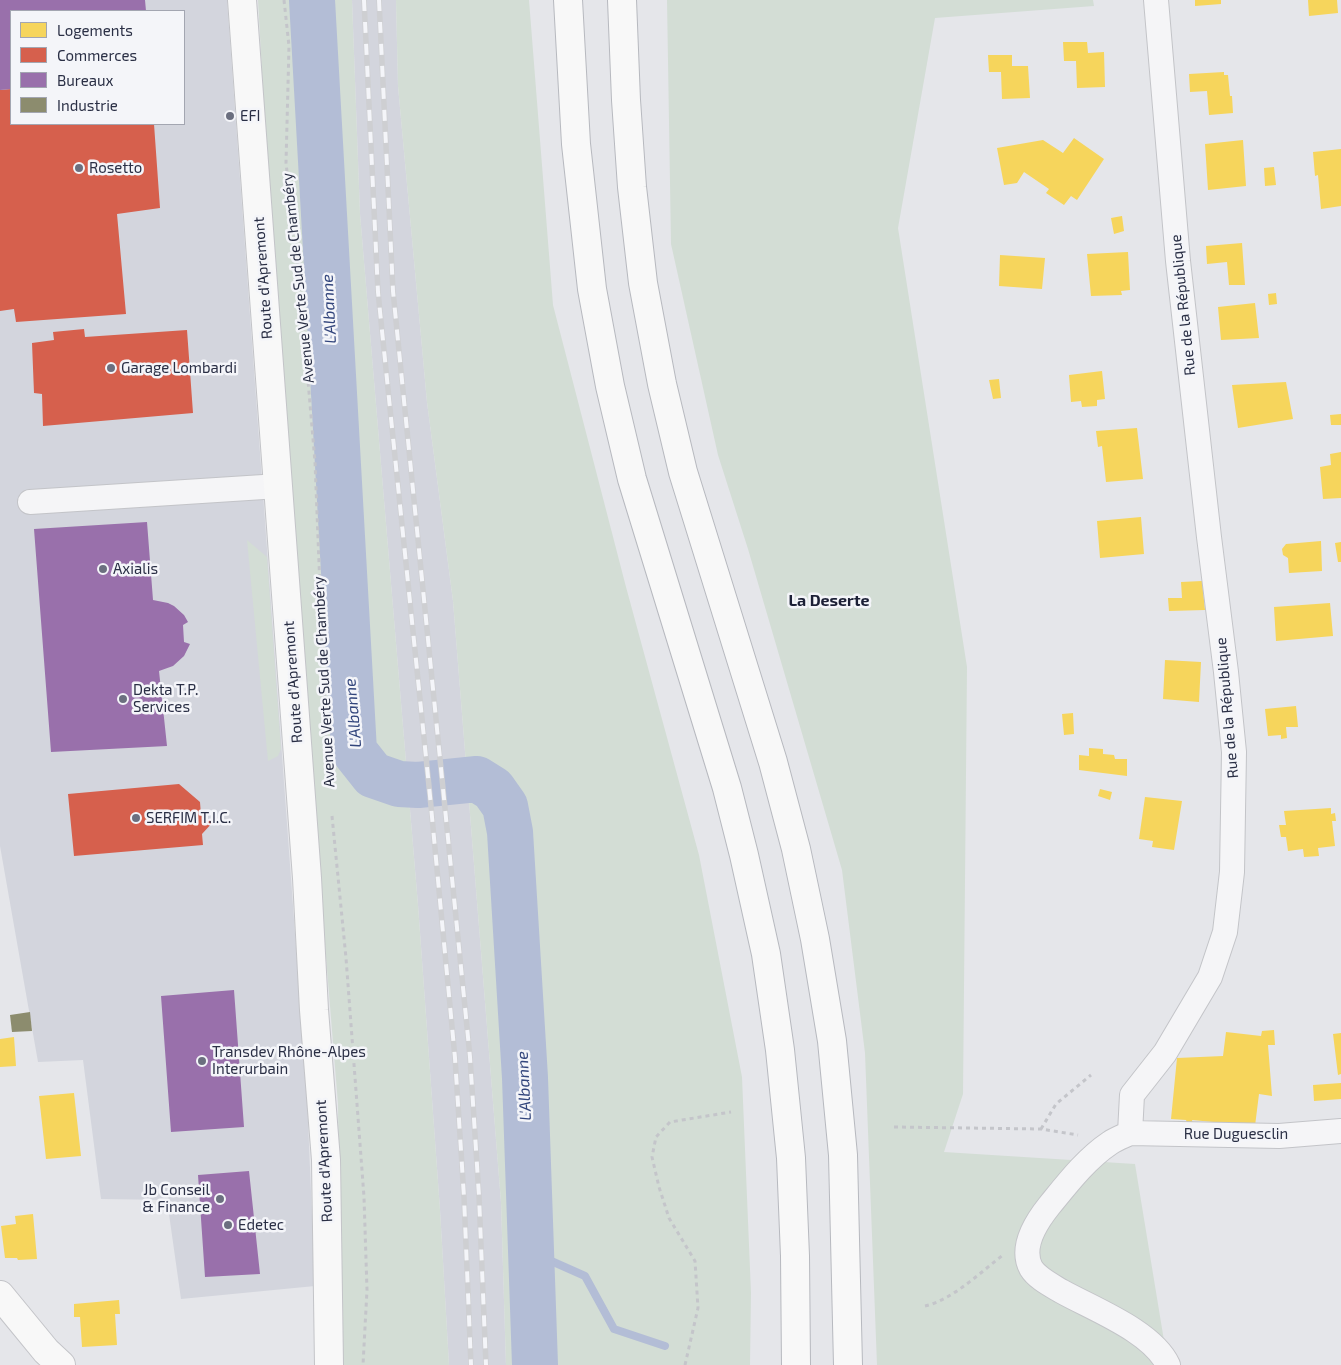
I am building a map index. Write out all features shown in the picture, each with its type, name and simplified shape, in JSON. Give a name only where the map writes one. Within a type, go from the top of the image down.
[{"type":"main road","name":"Route d'Apremont","points":[[242,0],[279,486],[326,1160],[329,1365]]},
{"type":"main road","points":[[569,0],[576,144],[592,289],[610,386],[632,479],[727,788],[766,954],[780,1050],[791,1158],[795,1256],[796,1365]]},
{"type":"main road","points":[[622,0],[632,188],[643,283],[662,384],[683,472],[773,762],[796,849],[815,939],[832,1041],[843,1155],[848,1365]]},
{"type":"main road","points":[[0,1295],[46,1351],[61,1365]]},
{"type":"street","name":"Rue de la République","points":[[1120,1138],[1132,1096],[1165,1053],[1210,977],[1225,932],[1232,863],[1234,752],[1178,262],[1156,0]]},
{"type":"street","points":[[30,502],[279,486]]},
{"type":"street","name":"Rue Duguesclin","points":[[1120,1138],[1279,1136],[1341,1131]]},
{"type":"street","points":[[1120,1138],[1097,1153],[1070,1181],[1044,1213],[1031,1233],[1028,1260],[1032,1269],[1047,1283],[1144,1336],[1164,1356],[1168,1365]]},
{"type":"path","name":"Avenue Verte Sud de Chambéry","points":[[284,0],[289,46],[286,163],[299,276],[315,462],[326,748]]},
{"type":"path","points":[[332,814],[346,958],[364,1196],[367,1290],[363,1365]]},
{"type":"path","points":[[1041,1130],[1056,1104],[1091,1075]]},
{"type":"path","points":[[685,1365],[698,1308],[695,1261],[669,1218],[659,1187],[652,1157],[653,1150],[656,1137],[670,1122],[731,1112]]},
{"type":"path","points":[[894,1127],[1041,1130],[1092,1137],[1120,1138]]},
{"type":"path","points":[[925,1306],[952,1294],[1031,1233]]},
{"type":"shaded area","points":[[0,0],[227,0],[307,1098],[315,1286],[181,1299],[167,1200],[101,1199],[83,1060],[38,1062],[0,846]]},
{"type":"shaded area","points":[[258,0],[352,0],[360,214],[418,905],[449,1365],[338,1365],[340,1290],[338,1104],[268,180]]},
{"type":"shaded area","points":[[352,0],[396,0],[398,86],[427,402],[453,601],[501,1202],[506,1365],[449,1365],[418,905],[360,214]]},
{"type":"shaded area","points":[[396,0],[529,0],[553,305],[626,587],[699,855],[742,1077],[751,1293],[750,1365],[506,1365],[501,1202],[453,601],[427,402],[398,86]]},
{"type":"shaded area","points":[[667,0],[1093,0],[1094,6],[935,18],[898,228],[967,667],[963,1094],[944,1152],[1135,1164],[1168,1365],[877,1365],[865,1053],[842,870],[748,549],[718,455],[671,244]]},
{"type":"shaded area","points":[[247,540],[267,557],[281,749],[278,756],[268,761]]},
{"type":"building: Logements","points":[[1195,0],[1221,0],[1221,4],[1195,6]]},
{"type":"building: Logements","points":[[1308,0],[1337,0],[1338,13],[1309,16]]},
{"type":"building: Logements","points":[[1063,42],[1087,42],[1088,53],[1104,52],[1105,87],[1077,88],[1076,61],[1064,61]]},
{"type":"building: Logements","points":[[988,55],[1012,55],[1012,66],[1028,66],[1030,98],[1002,99],[1001,72],[989,72]]},
{"type":"building: Logements","points":[[1224,72],[1224,75],[1228,75],[1233,113],[1209,115],[1207,91],[1190,92],[1189,74]]},
{"type":"building: Logements","points":[[1074,138],[1104,159],[1077,200],[1071,196],[1064,205],[1046,193],[1049,189],[1024,172],[1017,183],[1004,185],[997,148],[1043,140],[1063,153]]},
{"type":"building: Logements","points":[[1243,140],[1246,186],[1208,190],[1205,144]]},
{"type":"building: Logements","points":[[1341,149],[1341,206],[1321,209],[1318,175],[1315,176],[1313,152]]},
{"type":"building: Logements","points":[[1274,167],[1276,185],[1265,186],[1264,168]]},
{"type":"building: Logements","points":[[1122,216],[1124,231],[1114,234],[1111,218]]},
{"type":"building: Logements","points":[[1242,243],[1245,285],[1229,285],[1227,262],[1207,264],[1206,246]]},
{"type":"building: Logements","points":[[1128,252],[1130,290],[1121,291],[1122,295],[1091,296],[1087,254]]},
{"type":"building: Logements","points":[[1000,255],[1045,258],[1042,289],[999,286]]},
{"type":"building: Logements","points":[[1276,293],[1277,304],[1269,305],[1268,294]]},
{"type":"building: Logements","points":[[1255,303],[1259,338],[1221,340],[1218,307]]},
{"type":"building: Logements","points":[[1102,371],[1105,399],[1097,400],[1097,406],[1082,407],[1081,401],[1071,402],[1069,375]]},
{"type":"building: Logements","points":[[999,379],[1001,398],[993,399],[989,380]]},
{"type":"building: Logements","points":[[1286,382],[1293,419],[1238,428],[1232,385]]},
{"type":"building: Logements","points":[[1341,414],[1341,425],[1331,425],[1330,415]]},
{"type":"building: Logements","points":[[1137,428],[1143,479],[1106,482],[1102,446],[1098,447],[1096,431]]},
{"type":"building: Logements","points":[[1341,452],[1341,498],[1323,499],[1320,467],[1331,465],[1330,454]]},
{"type":"building: Logements","points":[[1141,517],[1144,554],[1100,558],[1097,521]]},
{"type":"building: Logements","points":[[1321,541],[1322,571],[1289,573],[1288,558],[1283,555],[1282,549],[1286,544]]},
{"type":"building: Logements","points":[[1341,542],[1341,562],[1338,562],[1335,543]]},
{"type":"building: Logements","points":[[1202,581],[1205,610],[1169,611],[1168,598],[1182,598],[1181,582]]},
{"type":"building: Logements","points":[[1330,603],[1333,636],[1276,641],[1274,607]]},
{"type":"building: Logements","points":[[1165,660],[1201,662],[1199,702],[1163,699]]},
{"type":"building: Logements","points":[[1296,706],[1298,727],[1286,727],[1287,738],[1281,739],[1281,735],[1268,736],[1265,709]]},
{"type":"building: Logements","points":[[1073,713],[1074,734],[1064,735],[1062,714]]},
{"type":"building: Logements","points":[[1089,748],[1103,749],[1103,754],[1114,755],[1115,759],[1127,759],[1127,776],[1079,770],[1079,755],[1089,756]]},
{"type":"building: Logements","points":[[1100,789],[1112,792],[1110,800],[1098,796]]},
{"type":"building: Logements","points":[[1145,797],[1182,801],[1174,850],[1152,847],[1153,841],[1139,839]]},
{"type":"building: Logements","points":[[1331,808],[1331,814],[1335,813],[1336,821],[1332,821],[1335,846],[1318,848],[1319,856],[1304,857],[1303,849],[1288,851],[1286,837],[1281,837],[1279,825],[1286,825],[1284,811]]},
{"type":"building: Logements","points":[[1274,1030],[1275,1045],[1268,1045],[1272,1096],[1259,1094],[1255,1126],[1192,1120],[1193,1124],[1187,1123],[1186,1120],[1171,1119],[1177,1058],[1223,1056],[1226,1032],[1261,1036],[1262,1031]]},
{"type":"building: Logements","points":[[1341,1033],[1341,1074],[1338,1075],[1333,1034]]},
{"type":"building: Logements","points":[[14,1037],[16,1066],[0,1067],[0,1039]]},
{"type":"building: Logements","points":[[1341,1083],[1341,1099],[1314,1101],[1313,1085]]},
{"type":"building: Logements","points":[[74,1093],[81,1156],[46,1159],[39,1096]]},
{"type":"building: Logements","points":[[33,1214],[37,1259],[18,1260],[17,1258],[5,1258],[1,1226],[16,1224],[15,1216]]},
{"type":"building: Logements","points":[[119,1300],[120,1314],[115,1314],[117,1345],[82,1347],[80,1317],[74,1317],[74,1304]]},
{"type":"building: Commerces","name":"Rosetto","points":[[10,89],[10,125],[154,125],[160,208],[117,214],[126,314],[16,322],[14,309],[0,311],[0,90]]},
{"type":"building: Commerces","name":"Garage Lombardi","points":[[84,329],[85,337],[187,330],[193,413],[43,426],[42,394],[34,393],[32,343],[54,340],[53,332]]},
{"type":"building: Commerces","name":"SERFIM T.I.C.","points":[[179,784],[200,802],[201,815],[213,822],[202,834],[203,845],[74,856],[68,794]]},
{"type":"building: Bureaux","points":[[0,0],[145,0],[146,10],[10,10],[10,89],[0,90]]},
{"type":"building: Bureaux","points":[[147,522],[153,600],[168,603],[184,615],[188,622],[183,625],[184,642],[190,644],[184,656],[173,666],[159,671],[167,746],[51,752],[34,529]]},
{"type":"building: Bureaux","name":"Transdev Rhône-Alpes Interurbain","points":[[234,990],[244,1127],[171,1132],[161,996]]},
{"type":"building: Bureaux","name":"Edetec","points":[[249,1171],[260,1274],[205,1277],[198,1175]]},
{"type":"building: Industrie","points":[[30,1012],[32,1031],[12,1032],[10,1015]]},
{"type":"waterway","name":"L'Albanne","points":[[312,0],[354,751],[373,775],[399,784],[418,785],[477,779],[493,789],[505,806],[510,832],[525,1078],[535,1365]]},
{"type":"waterway","points":[[531,1252],[585,1276],[614,1329],[665,1346]]},
{"type":"railway","points":[[364,0],[378,292],[455,1058],[464,1197],[471,1365]]},
{"type":"railway","points":[[379,0],[393,291],[470,1057],[479,1196],[486,1365]]},
{"type":"place","name":"EFI","points":[[230,116]]},
{"type":"place","name":"Rosetto","points":[[79,168]]},
{"type":"place","name":"Garage Lombardi","points":[[111,368]]},
{"type":"place","name":"Axialis","points":[[103,569]]},
{"type":"place","name":"Dekta T.P. Services","points":[[123,699]]},
{"type":"place","name":"SERFIM T.I.C.","points":[[136,818]]},
{"type":"place","name":"Transdev Rhône-Alpes Interurbain","points":[[202,1061]]},
{"type":"place","name":"Jb Conseil & Finance","points":[[220,1199]]},
{"type":"place","name":"Edetec","points":[[228,1225]]},
{"type":"district","name":"La Deserte","points":[[829,601]]}]
